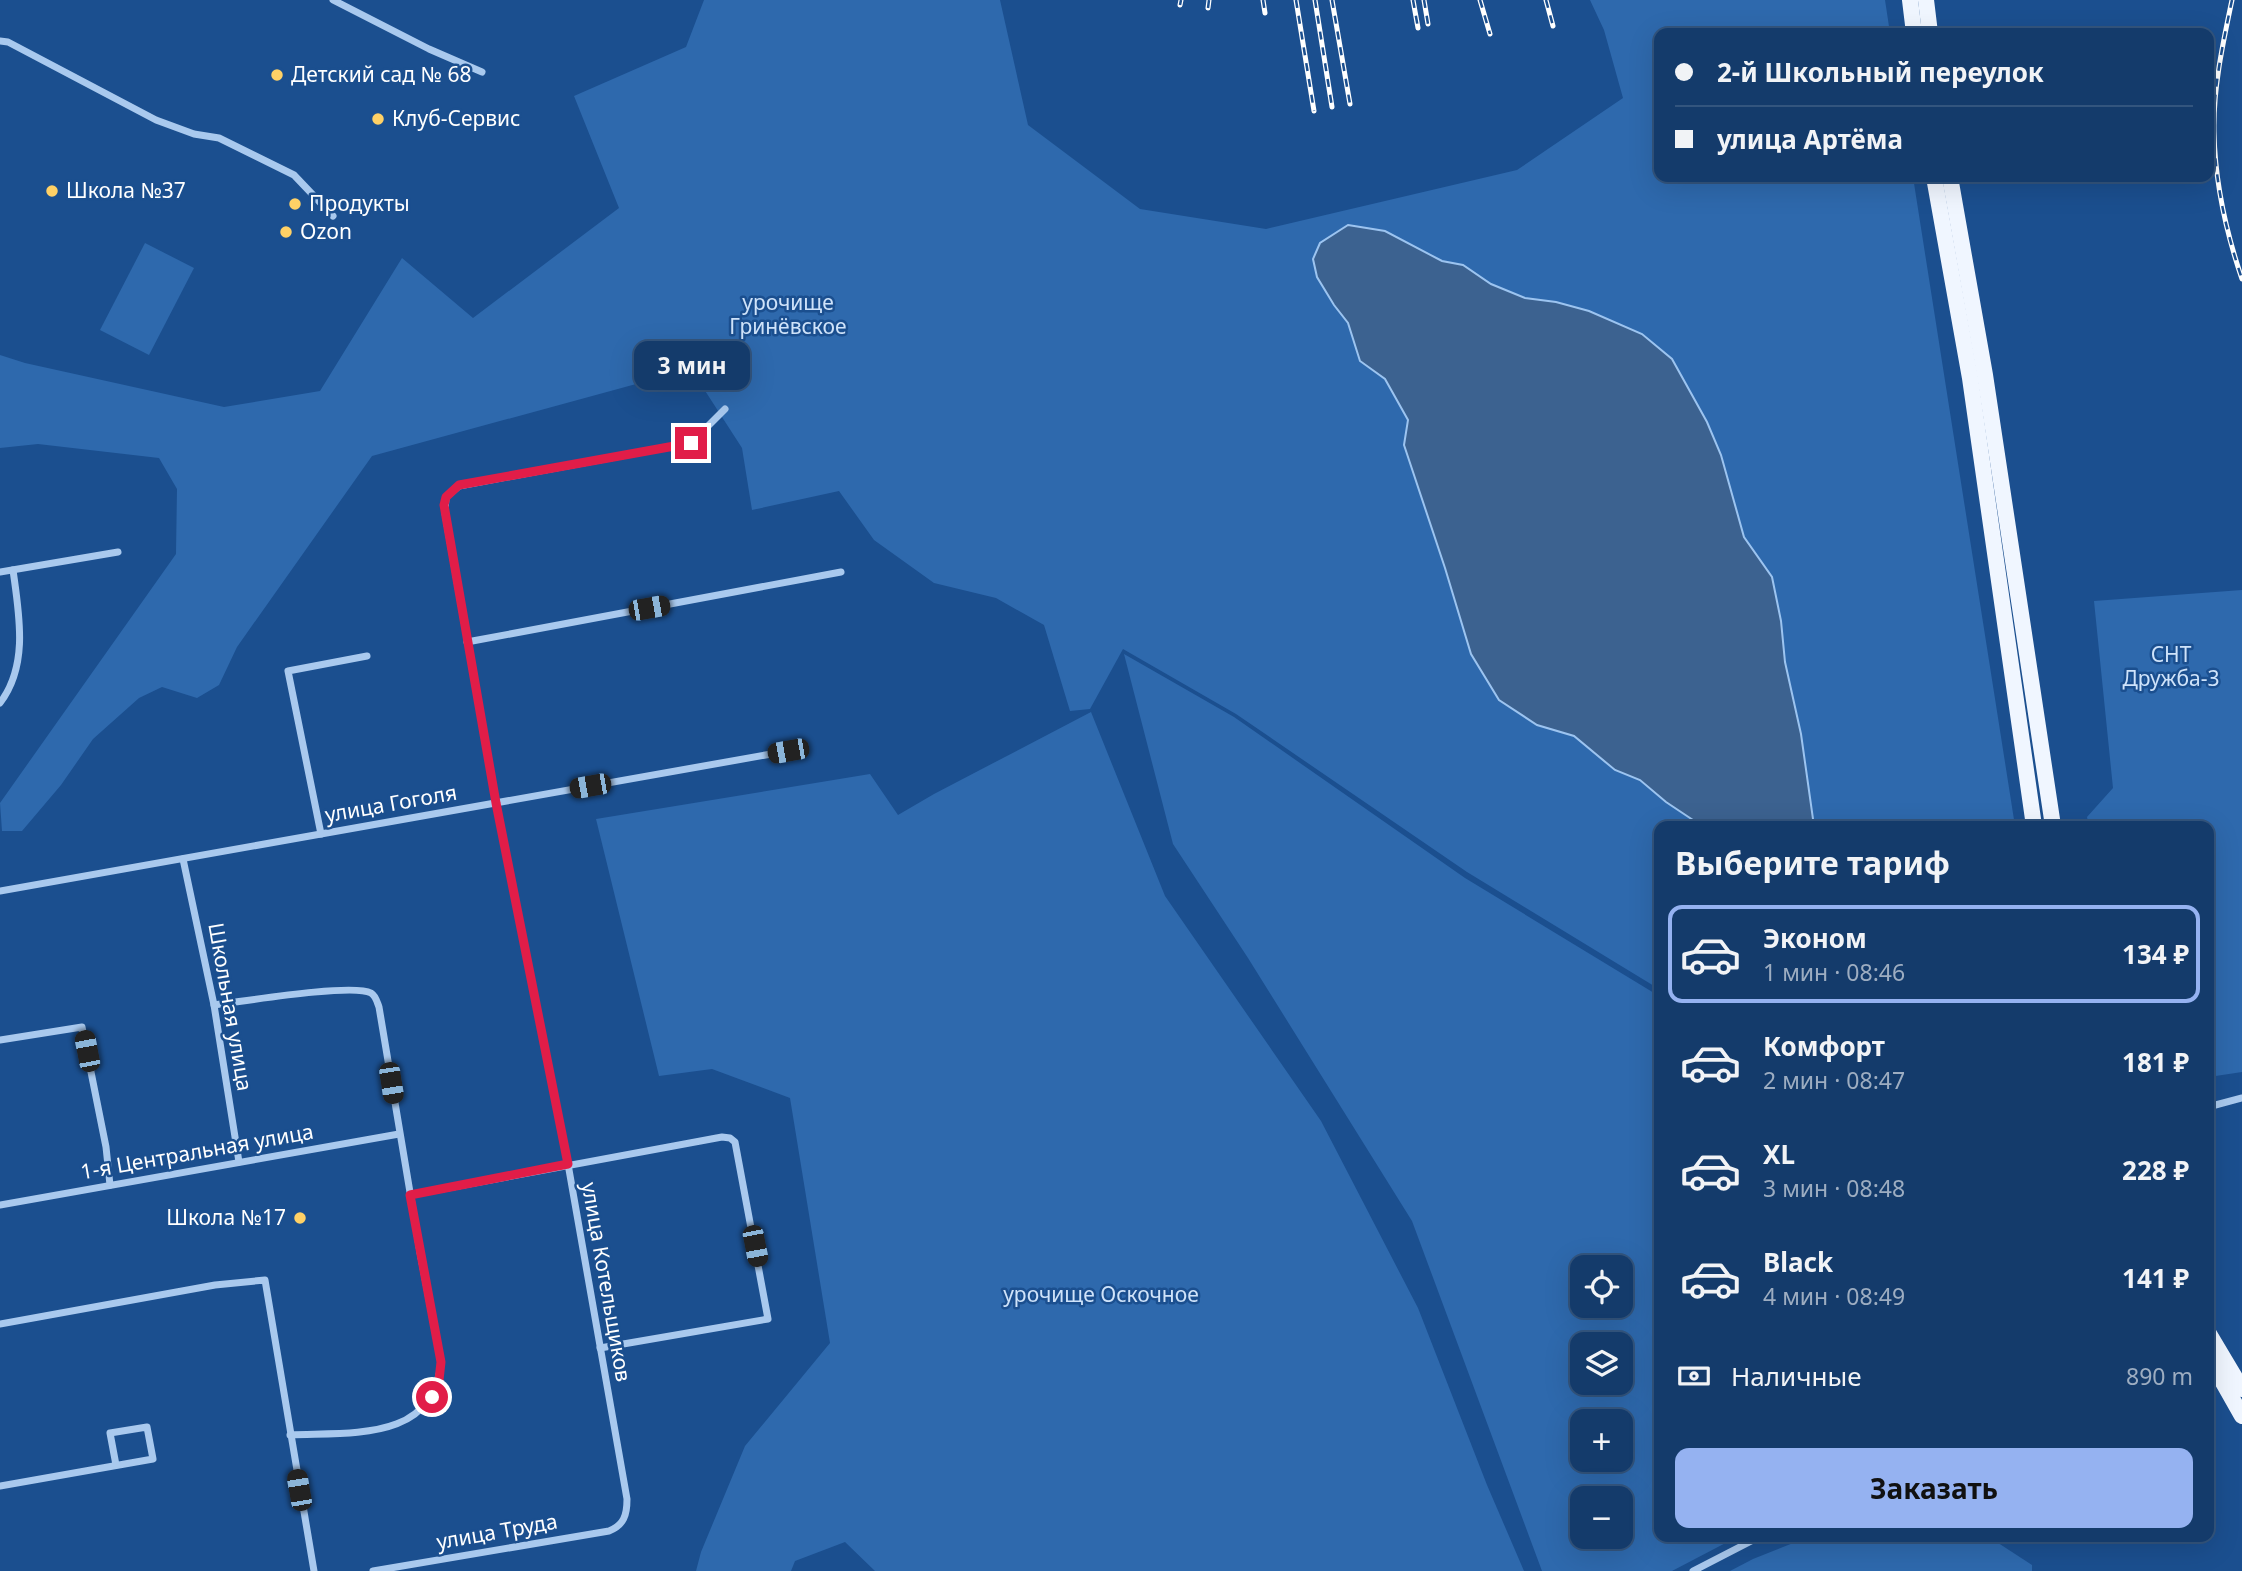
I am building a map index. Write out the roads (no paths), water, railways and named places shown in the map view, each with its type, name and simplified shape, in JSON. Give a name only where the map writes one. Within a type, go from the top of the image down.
[{"type":"main road","points":[[1910,0],[1913,28]]},
{"type":"main road","points":[[1926,0],[1929,28]]},
{"type":"main road","points":[[1935,182],[1970,378],[2033,821]]},
{"type":"main road","points":[[1951,182],[1985,375],[2052,821]]},
{"type":"main road","points":[[2214,1342],[2242,1389]]},
{"type":"main road","points":[[2214,1367],[2242,1416]]},
{"type":"street","points":[[333,0],[429,49],[482,72]]},
{"type":"street","points":[[0,41],[8,42],[156,120],[194,134],[219,138],[295,175],[333,216]]},
{"type":"street","name":"улица Котельщиков","points":[[624,1520],[627,1499],[568,1164],[496,803],[444,513],[446,497],[459,485],[691,443],[725,409]]},
{"type":"street","points":[[0,572],[118,552]]},
{"type":"street","points":[[0,703],[7,694],[17,670],[19,651],[13,570]]},
{"type":"street","points":[[467,642],[841,572]]},
{"type":"street","points":[[321,834],[288,671],[367,656]]},
{"type":"street","name":"улица Гоголя","points":[[0,891],[788,751]]},
{"type":"street","name":"Школьная улица","points":[[183,859],[214,1005],[239,1162]]},
{"type":"street","points":[[214,1005],[350,990],[371,993],[379,1007],[399,1134],[441,1362],[439,1380],[432,1397],[420,1412],[408,1420],[392,1426],[349,1432],[290,1436]]},
{"type":"street","points":[[0,1040],[82,1027],[106,1147],[110,1185]]},
{"type":"street","points":[[2214,1105],[2242,1098]]},
{"type":"street","name":"1-я Центральная улица","points":[[0,1205],[399,1134]]},
{"type":"street","points":[[410,1195],[568,1164],[722,1137],[730,1138],[737,1148],[768,1319],[600,1348]]},
{"type":"street","points":[[0,1324],[215,1285],[265,1280],[314,1571]]},
{"type":"street","points":[[0,1486],[153,1459],[147,1427],[110,1433],[116,1465]]},
{"type":"street","name":"улица Труда","points":[[373,1571],[609,1531],[624,1520]]},
{"type":"street","points":[[1693,1571],[1749,1542]]},
{"type":"railway","points":[[1180,5],[1181,0]]},
{"type":"railway","points":[[1208,8],[1209,0]]},
{"type":"railway","points":[[1263,0],[1265,13]]},
{"type":"railway","points":[[1296,0],[1314,111]]},
{"type":"railway","points":[[1315,0],[1332,107]]},
{"type":"railway","points":[[1332,0],[1350,104]]},
{"type":"railway","points":[[1413,0],[1418,28]]},
{"type":"railway","points":[[1424,0],[1428,24]]},
{"type":"railway","points":[[1480,0],[1490,34]]},
{"type":"railway","points":[[1546,0],[1553,26]]},
{"type":"railway","points":[[2232,0],[2217,82],[2214,132],[2222,207],[2242,279]]},
{"type":"place","name":"Детский сад № 68","points":[[277,75]]},
{"type":"place","name":"Клуб-Сервис","points":[[378,119]]},
{"type":"place","name":"Школа №37","points":[[52,191]]},
{"type":"place","name":"Продукты","points":[[295,204]]},
{"type":"place","name":"Ozon","points":[[286,232]]},
{"type":"place","name":"Школа №17","points":[[300,1218]]},
{"type":"park label","name":"урочище Гринёвское","points":[[788,315]]},
{"type":"park label","name":"СНТ Дружба-3","points":[[2171,667]]},
{"type":"park label","name":"урочище Оскочное","points":[[1101,1295]]}]
